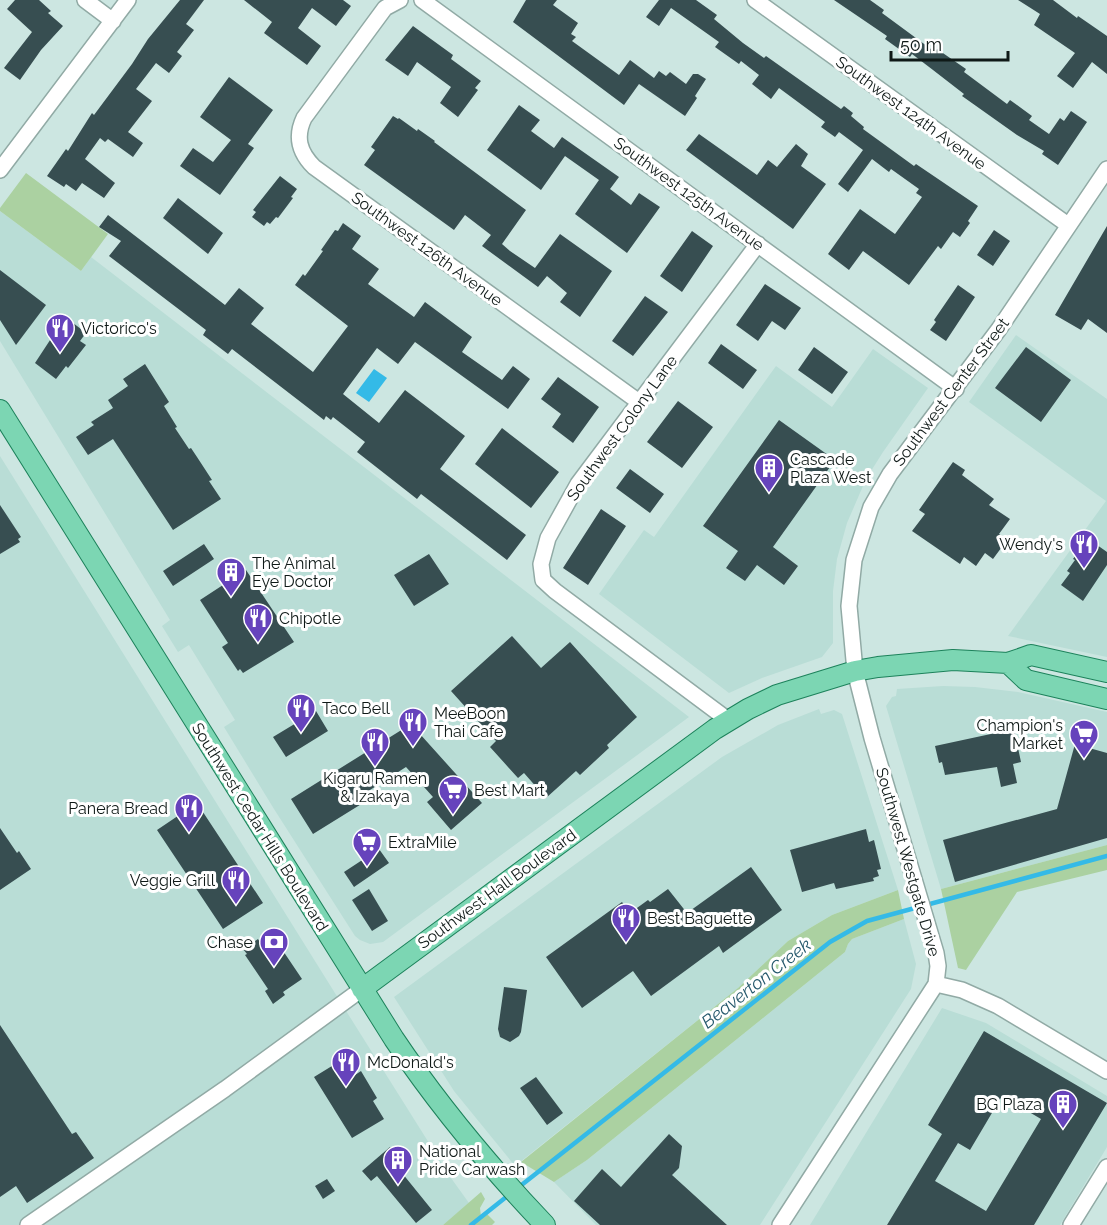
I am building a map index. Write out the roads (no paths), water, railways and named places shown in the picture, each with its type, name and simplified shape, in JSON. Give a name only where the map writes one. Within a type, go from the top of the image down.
[{"type":"main road","name":"Southwest Cedar Hills Boulevard","points":[[0,410],[362,990],[426,1085],[501,1177],[545,1225]]},
{"type":"main road","name":"Southwest Hall Boulevard","points":[[362,990],[728,720],[777,695],[855,671],[932,661],[971,660],[1008,663],[1031,655],[1107,672]]},
{"type":"main road","points":[[1008,663],[1026,680],[1107,699]]},
{"type":"main road","points":[[1060,688],[1063,680],[1070,677],[1095,683],[1107,679]]},
{"type":"street","points":[[84,0],[113,21]]},
{"type":"street","points":[[0,170],[128,0]]},
{"type":"street","name":"Southwest 126th Avenue","points":[[400,0],[385,8],[300,125],[299,146],[307,160],[639,402]]},
{"type":"street","name":"Southwest 125th Avenue","points":[[422,0],[956,389]]},
{"type":"street","name":"Southwest 124th Avenue","points":[[755,0],[1068,225]]},
{"type":"street","name":"Southwest Center Street","points":[[855,671],[849,606],[850,589],[854,560],[864,525],[875,499],[890,474],[956,389],[1004,322],[1107,169]]},
{"type":"street","name":"Southwest Colony Lane","points":[[728,720],[543,580],[540,564],[548,538],[578,484],[758,244]]},
{"type":"street","name":"Southwest Westgate Drive","points":[[855,671],[872,738],[928,922],[936,953],[936,984]]},
{"type":"street","points":[[780,1225],[936,984],[970,993],[998,1006],[1107,1071]]},
{"type":"street","name":"Southwest Hall Boulevard","points":[[28,1225],[225,1089],[362,990]]},
{"type":"street","points":[[1071,1225],[1107,1167]]},
{"type":"water","points":[[374,369],[387,378],[369,402],[356,393]]},
{"type":"waterway","name":"Beaverton Creek","points":[[519,1187],[830,942],[867,921],[1107,856]]},
{"type":"waterway","name":"Beaverton Creek","points":[[471,1225],[510,1194]]},
{"type":"place","name":"Victorico's","points":[[60,354]]},
{"type":"place","name":"Cascade Plaza West","points":[[769,494]]},
{"type":"place","name":"Wendy's","points":[[1084,570]]},
{"type":"place","name":"The Animal Eye Doctor","points":[[231,598]]},
{"type":"place","name":"Chipotle","points":[[258,644]]},
{"type":"place","name":"Taco Bell","points":[[301,734]]},
{"type":"place","name":"MeeBoon Thai Cafe","points":[[413,748]]},
{"type":"place","name":"Champion's Market","points":[[1084,760]]},
{"type":"place","name":"Kigaru Ramen & Izakaya","points":[[375,768]]},
{"type":"place","name":"Best Mart","points":[[453,816]]},
{"type":"place","name":"Panera Bread","points":[[189,834]]},
{"type":"place","name":"ExtraMile","points":[[367,868]]},
{"type":"place","name":"Veggie Grill","points":[[236,906]]},
{"type":"place","name":"Best Baguette","points":[[626,944]]},
{"type":"place","name":"Chase","points":[[274,968]]},
{"type":"place","name":"McDonald's","points":[[346,1088]]},
{"type":"place","name":"BG Plaza","points":[[1063,1130]]},
{"type":"place","name":"National Pride Carwash","points":[[398,1186]]}]
